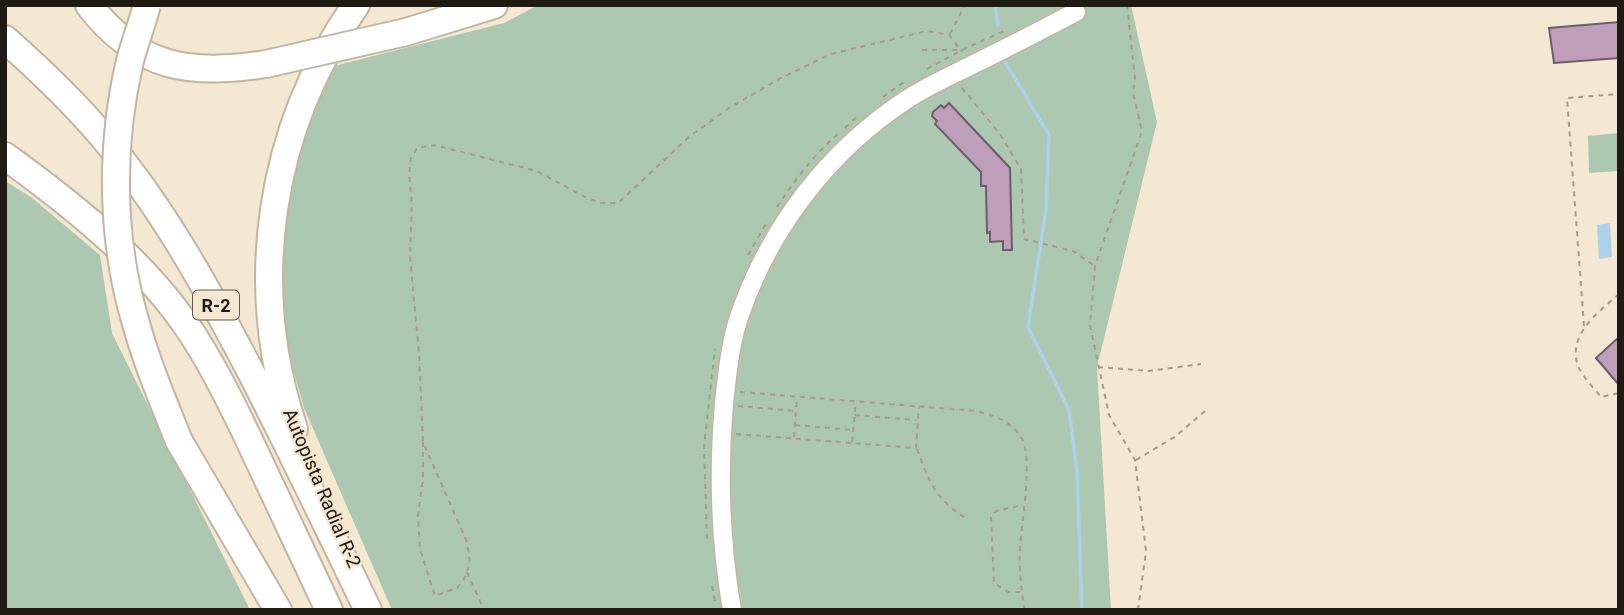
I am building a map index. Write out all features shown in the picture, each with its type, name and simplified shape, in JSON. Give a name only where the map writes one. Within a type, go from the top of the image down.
[{"type":"highway","points":[[89,5],[106,27],[138,51],[169,65],[206,70],[239,69],[266,64],[406,32],[494,5]]},
{"type":"highway","points":[[147,5],[130,62],[118,127],[116,198],[122,259],[134,318],[153,377],[179,441],[278,610]]},
{"type":"highway","name":"Autopista Radial R-2","points":[[356,5],[318,67],[290,136],[276,193],[268,282],[271,326],[285,401],[313,474],[375,610]]},
{"type":"highway","name":"Autopista Radial R-2","points":[[5,39],[41,71],[104,138],[180,244],[212,296],[279,426],[368,610]]},
{"type":"highway","points":[[5,156],[97,227],[123,252],[164,297],[201,346],[329,610]]},
{"type":"street","points":[[732,610],[721,519],[722,385],[738,321],[770,246],[803,194],[833,160],[887,114],[939,80],[965,59],[1076,12]]},
{"type":"path","points":[[949,35],[965,5]]},
{"type":"path","points":[[1127,5],[1135,78],[1133,93],[1142,131],[1095,266],[1090,325],[1109,415],[1135,460],[1146,551],[1138,610]]},
{"type":"path","points":[[423,442],[467,542],[470,564],[457,588],[435,596],[420,549],[418,516],[423,478],[423,442],[419,353],[410,257],[412,204],[409,174],[411,158],[417,148],[434,145],[537,171],[587,198],[601,203],[618,203],[689,137],[729,108],[781,78],[831,54],[927,31],[949,35],[965,59],[972,76],[961,88],[1000,134],[1021,169],[1024,239],[1073,251],[1095,266]]},
{"type":"path","points":[[922,50],[965,59]]},
{"type":"path","points":[[1619,94],[1567,98],[1584,326],[1577,346],[1578,366],[1601,397],[1619,393]]},
{"type":"path","points":[[1584,326],[1619,294]]},
{"type":"path","points":[[1097,367],[1149,372],[1201,364]]},
{"type":"path","points":[[722,385],[797,397],[976,411],[1004,419],[1022,439],[1027,466],[1020,551],[1021,592],[1025,610]]},
{"type":"path","points":[[722,385],[796,411]]},
{"type":"path","points":[[794,439],[797,397]]},
{"type":"path","points":[[852,444],[856,401]]},
{"type":"path","points":[[919,406],[916,448],[928,480],[939,498],[967,519]]},
{"type":"path","points":[[1135,460],[1176,436],[1205,411]]},
{"type":"path","points":[[855,415],[918,420]]},
{"type":"path","points":[[795,425],[853,430]]},
{"type":"path","points":[[721,433],[916,448]]},
{"type":"path","points":[[1021,592],[1008,592],[994,583],[991,517],[996,511],[1024,505]]},
{"type":"path","points":[[467,572],[484,610]]},
{"type":"green space","points":[[538,5],[1131,5],[1157,122],[1097,367],[1111,610],[392,610],[304,408],[286,344],[281,273],[283,220],[298,148],[334,66],[504,23]]},
{"type":"green space","points":[[1619,133],[1619,171],[1589,173],[1588,136]]},
{"type":"green space","points":[[5,181],[31,197],[100,255],[112,333],[250,610],[5,610]]},
{"type":"water","points":[[1610,223],[1612,257],[1599,259],[1597,225]]},
{"type":"building","points":[[1619,22],[1619,58],[1554,63],[1549,28]]},
{"type":"building","points":[[949,103],[1010,168],[1012,250],[1003,250],[1003,241],[990,242],[990,232],[987,233],[986,186],[981,186],[981,172],[935,124],[937,121],[932,116],[933,112],[941,105],[944,108]]},
{"type":"building","points":[[1619,337],[1619,385],[1596,358]]},
{"type":"waterway","points":[[995,5],[998,25]]},
{"type":"waterway","points":[[1004,60],[1049,135],[1046,209],[1028,327],[1069,410],[1077,472],[1082,610]]}]
